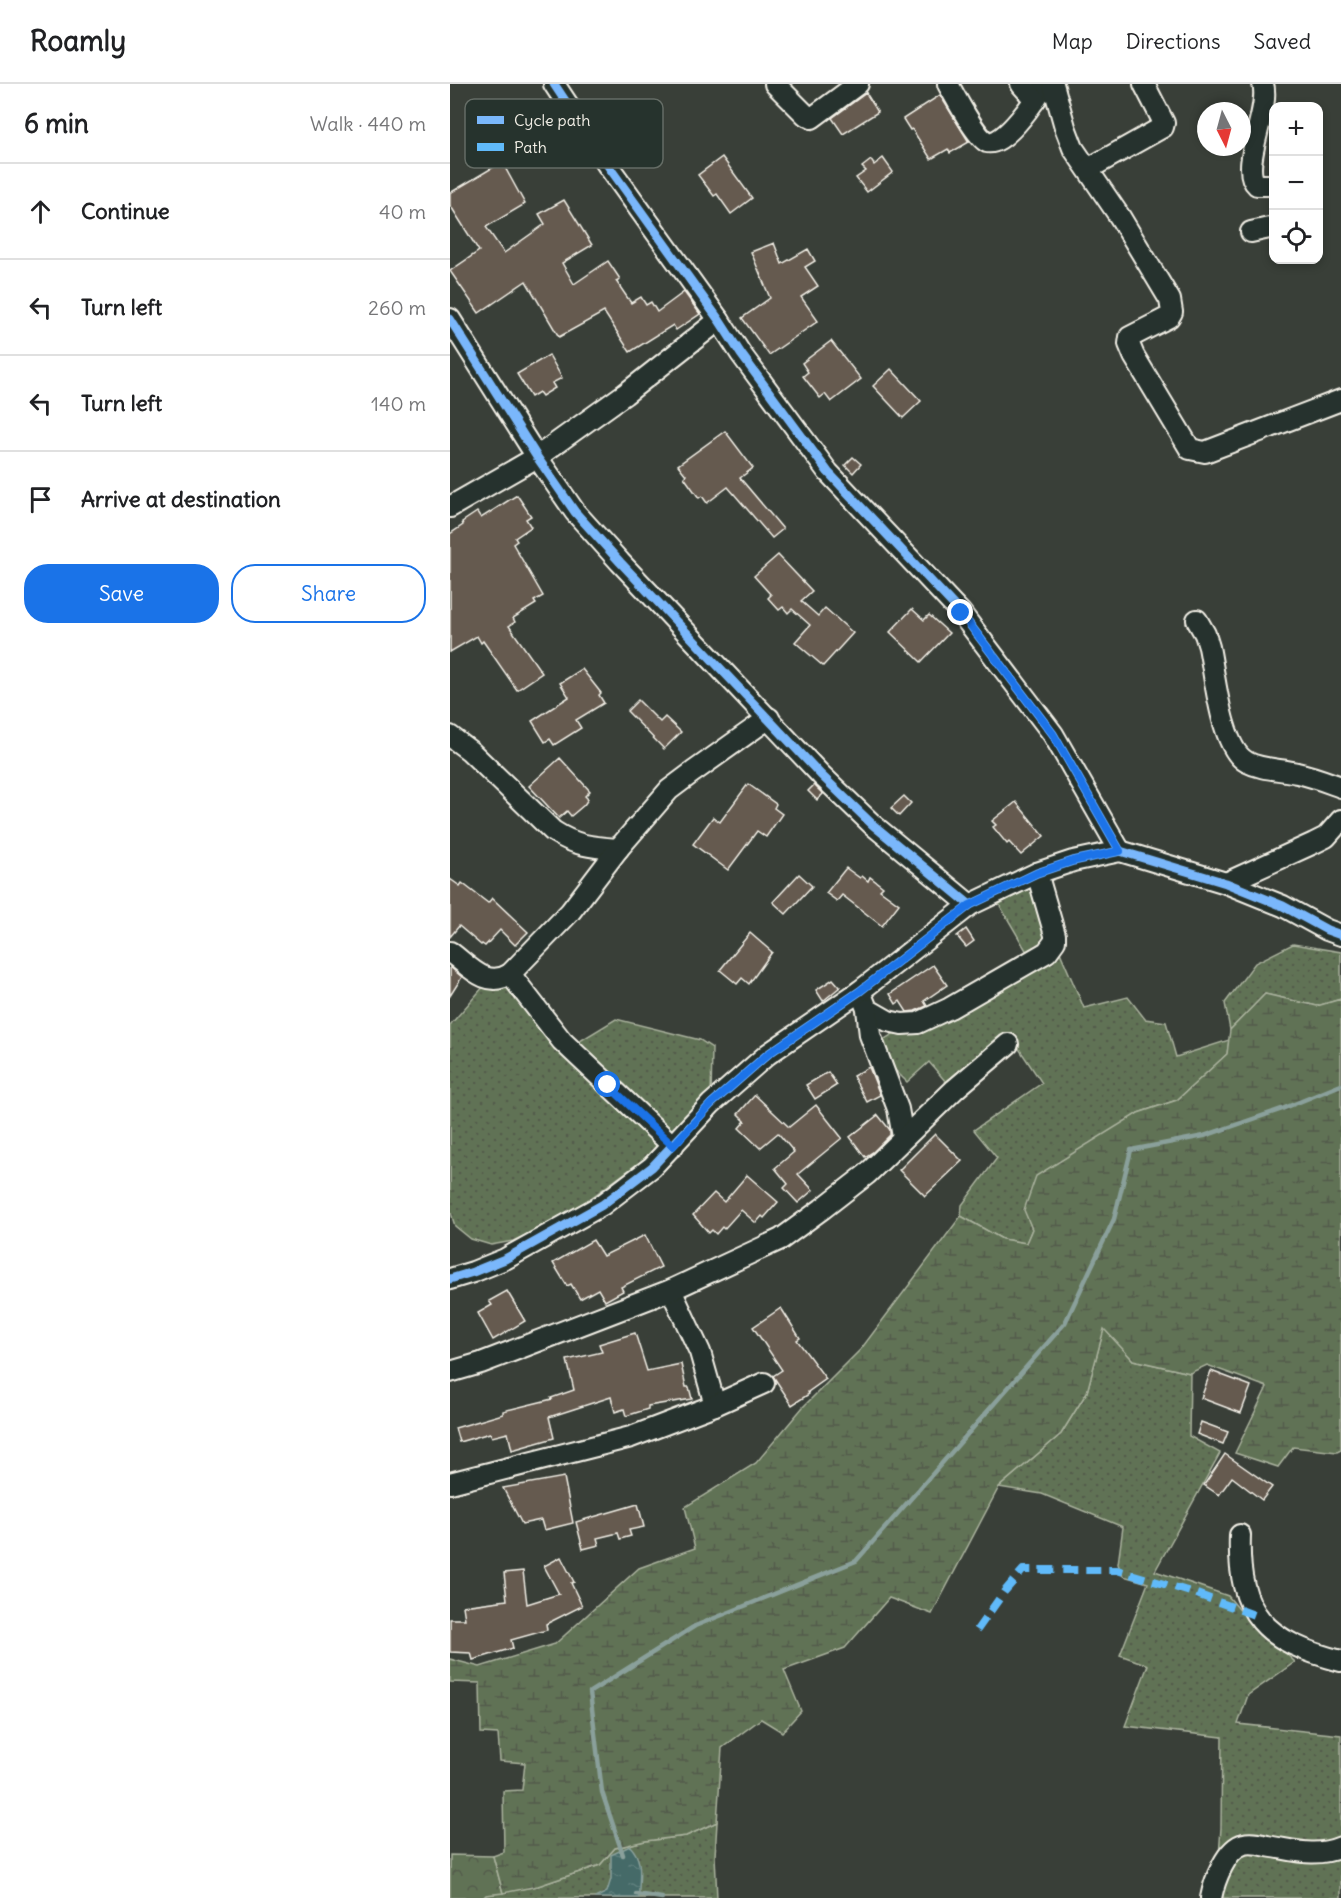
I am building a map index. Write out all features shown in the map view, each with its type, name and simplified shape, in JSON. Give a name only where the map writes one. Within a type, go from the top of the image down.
[{"type":"street","points":[[554,84],[564,99]]},
{"type":"street","points":[[775,84],[806,115],[812,118],[858,84]]},
{"type":"street","points":[[948,84],[961,108],[986,142],[995,141],[1009,130],[1040,92],[1021,84]]},
{"type":"street","points":[[1053,84],[1073,148],[1120,217],[1170,300],[1172,312],[1169,317],[1130,337],[1129,344],[1190,449],[1205,452],[1341,400]]},
{"type":"street","points":[[1088,169],[1163,127],[1164,123],[1144,84]]},
{"type":"street","points":[[1263,84],[1266,99],[1252,157],[1251,175],[1253,182],[1257,185],[1269,185]]},
{"type":"street","points":[[610,168],[741,354],[828,472],[961,613],[997,659],[1053,734],[1120,851]]},
{"type":"street","points":[[1251,232],[1269,228]]},
{"type":"street","points":[[450,319],[537,457],[575,512],[821,775],[873,825],[970,905]]},
{"type":"street","points":[[450,507],[537,457],[625,394],[719,320]]},
{"type":"street","points":[[1197,620],[1209,647],[1228,738],[1235,753],[1259,767],[1297,773],[1341,787]]},
{"type":"street","points":[[450,952],[485,979],[498,980],[510,974],[570,912],[618,849],[669,790],[769,718]]},
{"type":"street","points":[[450,736],[470,751],[553,831],[568,840],[588,847],[618,849]]},
{"type":"street","points":[[1226,883],[1326,837],[1341,820]]},
{"type":"street","points":[[450,1279],[505,1259],[602,1204],[652,1167],[711,1104],[768,1054],[864,1000],[970,905],[1037,873],[1073,861],[1120,851],[1226,883],[1283,906],[1341,935]]},
{"type":"street","points":[[864,1000],[888,1021],[902,1024],[918,1023],[950,1008],[1047,952],[1055,941],[1055,935],[1037,873]]},
{"type":"street","points":[[510,974],[562,1041],[673,1146]]},
{"type":"street","points":[[864,1000],[870,1035],[898,1109],[903,1137]]},
{"type":"street","points":[[450,1372],[481,1363],[671,1290],[781,1239],[867,1173],[955,1089],[1008,1044]]},
{"type":"street","points":[[671,1290],[700,1352],[715,1405]]},
{"type":"street","points":[[450,1483],[631,1437],[715,1405],[764,1383]]},
{"type":"street","points":[[1240,1535],[1239,1557],[1245,1593],[1257,1617],[1300,1649],[1341,1661]]},
{"type":"street","points":[[1211,1898],[1220,1869],[1236,1847],[1242,1844],[1255,1843],[1317,1854],[1341,1846]]},
{"type":"green space","points":[[1032,887],[1084,1008],[1128,997],[1145,1019],[1166,1022],[1176,1057],[1229,1040],[1227,1054],[1177,1100],[1138,1113],[1025,1210],[1032,1229],[1026,1243],[1002,1239],[961,1216],[962,1205],[997,1158],[974,1130],[1042,1083],[1012,1038],[987,1050],[946,1082],[929,1062],[907,1082],[894,1069],[883,1040],[1027,952],[999,904]]},
{"type":"green space","points":[[1293,944],[1341,952],[1341,999],[1317,1006],[1265,994],[1230,1030],[1225,1003],[1255,963]]},
{"type":"green space","points":[[491,978],[509,980],[562,1052],[616,1019],[700,1040],[712,1048],[711,1096],[645,1158],[565,1217],[513,1241],[491,1245],[471,1239],[455,1226],[450,1210],[450,1025]]},
{"type":"green space","points":[[1265,994],[1317,1006],[1341,999],[1341,1450],[1337,1452],[1293,1447],[1278,1467],[1235,1453],[1267,1387],[1207,1365],[1190,1373],[1133,1360],[1104,1329],[1087,1392],[1061,1434],[999,1487],[932,1614],[889,1598],[845,1648],[784,1670],[801,1711],[782,1732],[761,1719],[722,1748],[717,1822],[686,1836],[645,1841],[615,1848],[600,1865],[538,1886],[503,1893],[493,1856],[504,1852],[503,1791],[522,1790],[525,1763],[500,1761],[498,1734],[481,1733],[480,1683],[450,1682],[450,1659],[480,1667],[555,1644],[639,1568],[695,1548],[685,1507],[756,1463],[803,1407],[861,1349],[961,1216],[1002,1239],[1026,1243],[1032,1229],[1024,1210],[1036,1176],[1138,1113],[1177,1100],[1227,1054],[1230,1030]]},
{"type":"green space","points":[[1104,1328],[1133,1360],[1190,1373],[1189,1436],[1220,1453],[1155,1571],[1228,1596],[1243,1614],[1295,1662],[1248,1695],[1238,1724],[1341,1735],[1341,1898],[1216,1898],[1221,1828],[1222,1737],[1125,1726],[1148,1665],[1120,1655],[1148,1583],[1123,1576],[1118,1564],[1123,1527],[1042,1494],[999,1487],[1061,1434],[1087,1392]]},
{"type":"green space","points":[[717,1822],[715,1856],[717,1898],[483,1898],[486,1895],[538,1886],[600,1865],[615,1848],[645,1841],[686,1836]]},
{"type":"green space","points":[[450,1855],[493,1856],[503,1893],[486,1895],[483,1898],[450,1898]]},
{"type":"water","points":[[630,1846],[638,1858],[639,1898],[595,1898],[607,1892],[611,1879],[611,1855]]},
{"type":"building","points":[[866,93],[878,112],[843,134],[832,118]]},
{"type":"building","points":[[940,95],[969,142],[950,153],[948,149],[931,159],[903,119]]},
{"type":"building","points":[[722,157],[752,198],[731,214],[717,194],[714,196],[698,175]]},
{"type":"building","points":[[883,158],[893,172],[867,192],[856,178],[866,171],[862,167],[871,160],[874,165]]},
{"type":"building","points":[[492,168],[505,168],[525,204],[486,227],[504,253],[545,224],[539,214],[564,200],[592,245],[562,263],[574,284],[608,261],[620,279],[616,281],[631,303],[641,297],[646,305],[651,302],[657,312],[684,292],[700,314],[676,330],[673,325],[630,352],[604,312],[559,337],[526,281],[479,313],[450,271],[479,251],[450,205],[450,193]]},
{"type":"building","points":[[774,243],[782,264],[808,249],[815,261],[805,267],[818,286],[801,297],[818,321],[769,355],[742,318],[770,298],[751,252]]},
{"type":"building","points":[[831,341],[861,379],[831,402],[825,394],[820,398],[803,376],[808,372],[802,363]]},
{"type":"building","points":[[549,355],[562,378],[552,383],[555,388],[542,396],[539,392],[531,397],[517,374]]},
{"type":"building","points":[[891,369],[921,401],[903,418],[873,386]]},
{"type":"building","points":[[725,431],[753,468],[740,478],[783,529],[772,538],[728,487],[707,503],[702,496],[699,498],[678,465]]},
{"type":"building","points":[[853,457],[861,464],[853,473],[845,465]]},
{"type":"building","points":[[517,495],[531,516],[526,519],[531,527],[515,538],[517,541],[513,544],[543,596],[534,601],[536,604],[513,618],[515,622],[509,626],[542,673],[517,690],[483,641],[481,643],[477,636],[450,652],[450,534],[477,512],[481,518]]},
{"type":"building","points":[[778,555],[812,591],[801,601],[818,616],[825,608],[853,633],[823,666],[795,642],[810,625],[792,609],[788,613],[783,607],[779,610],[768,598],[771,595],[754,576]]},
{"type":"building","points":[[912,609],[924,620],[929,615],[949,633],[921,662],[890,632]]},
{"type":"building","points":[[582,669],[601,693],[599,695],[604,703],[576,720],[581,728],[554,745],[550,739],[545,742],[532,721],[569,697],[560,683]]},
{"type":"building","points":[[638,700],[660,722],[665,717],[681,732],[664,749],[627,711]]},
{"type":"building","points":[[560,758],[590,791],[585,796],[588,799],[584,805],[571,816],[567,811],[559,818],[529,786]]},
{"type":"building","points":[[748,784],[776,804],[774,808],[782,814],[766,837],[757,831],[728,870],[693,844],[713,817],[720,822]]},
{"type":"building","points":[[814,785],[823,794],[817,800],[808,791]]},
{"type":"building","points":[[904,796],[911,803],[899,816],[891,808]]},
{"type":"building","points":[[1016,802],[1044,836],[1021,855],[1009,842],[1007,844],[993,827],[996,825],[992,821]]},
{"type":"building","points":[[846,868],[868,881],[870,877],[883,887],[880,890],[899,904],[882,926],[842,895],[837,901],[826,893]]},
{"type":"building","points":[[799,874],[812,886],[786,914],[773,902]]},
{"type":"building","points":[[450,879],[460,886],[462,883],[488,903],[492,898],[528,932],[515,945],[500,930],[485,946],[459,926],[450,937]]},
{"type":"building","points":[[966,929],[974,941],[966,947],[957,936]]},
{"type":"building","points":[[750,933],[772,952],[749,984],[742,978],[737,984],[720,970]]},
{"type":"building","points":[[933,965],[947,985],[924,1001],[927,1006],[915,1011],[907,1012],[900,1001],[896,1004],[890,994]]},
{"type":"building","points":[[450,967],[462,977],[450,996]]},
{"type":"building","points":[[833,979],[840,987],[823,1001],[816,990]]},
{"type":"building","points":[[869,1067],[880,1095],[867,1102],[853,1076]]},
{"type":"building","points":[[828,1072],[837,1085],[815,1099],[806,1085]]},
{"type":"building","points":[[755,1095],[789,1127],[816,1105],[842,1138],[798,1174],[813,1190],[798,1203],[784,1188],[788,1184],[775,1168],[794,1152],[778,1133],[760,1148],[739,1128],[745,1121],[738,1114]]},
{"type":"building","points":[[878,1115],[890,1130],[890,1135],[865,1157],[850,1137]]},
{"type":"building","points":[[935,1134],[962,1161],[925,1196],[899,1170]]},
{"type":"building","points":[[747,1175],[778,1202],[764,1218],[762,1216],[756,1223],[741,1210],[724,1229],[722,1227],[716,1234],[712,1230],[709,1233],[693,1215],[714,1193],[724,1202]]},
{"type":"building","points":[[645,1235],[661,1267],[621,1287],[623,1291],[605,1301],[598,1289],[580,1299],[571,1284],[567,1286],[553,1263],[593,1240],[603,1256]]},
{"type":"building","points":[[507,1291],[525,1321],[493,1340],[478,1313],[492,1305],[489,1301]]},
{"type":"building","points":[[781,1308],[800,1338],[797,1340],[826,1379],[792,1405],[773,1376],[782,1370],[753,1327]]},
{"type":"building","points":[[635,1333],[647,1371],[681,1364],[686,1387],[689,1387],[692,1399],[648,1406],[648,1409],[626,1416],[624,1409],[615,1412],[611,1397],[549,1417],[554,1438],[512,1450],[508,1433],[492,1437],[490,1433],[459,1442],[455,1428],[503,1414],[503,1411],[552,1399],[574,1390],[567,1360],[602,1352],[599,1344]]},
{"type":"building","points":[[1211,1371],[1251,1386],[1241,1413],[1201,1398]]},
{"type":"building","points":[[1201,1422],[1228,1432],[1223,1444],[1197,1434]]},
{"type":"building","points":[[1225,1454],[1272,1487],[1262,1500],[1232,1477],[1219,1495],[1204,1485]]},
{"type":"building","points":[[564,1477],[573,1523],[544,1530],[541,1520],[522,1524],[503,1488]]},
{"type":"building","points":[[638,1504],[644,1527],[629,1530],[631,1536],[620,1539],[618,1533],[597,1538],[599,1545],[583,1549],[576,1522]]},
{"type":"building","points":[[561,1557],[574,1582],[571,1583],[582,1606],[546,1624],[547,1630],[511,1640],[513,1648],[473,1660],[471,1653],[450,1652],[450,1619],[465,1619],[463,1606],[507,1600],[504,1573],[523,1571],[527,1604],[559,1594],[544,1566]]},
{"type":"waterway","points":[[623,1855],[602,1792],[590,1692],[695,1626],[856,1561],[1065,1323],[1114,1219],[1131,1150],[1204,1136],[1282,1109],[1341,1085]]},
{"type":"waterway","points":[[636,1894],[662,1898]]},
{"type":"marked path","points":[[977,1630],[1023,1570],[1117,1570],[1194,1593],[1257,1616]]},
{"type":"cycle path","points":[[554,84],[564,99]]},
{"type":"cycle path","points":[[610,168],[741,354],[828,472],[961,613],[1053,734],[1120,851]]},
{"type":"cycle path","points":[[450,319],[537,457],[575,512],[821,775],[873,825],[970,905]]},
{"type":"cycle path","points":[[450,1279],[505,1259],[602,1205],[652,1167],[711,1104],[768,1054],[860,991],[970,905],[1037,873],[1073,861],[1120,851],[1226,883],[1283,906],[1341,935]]},
{"type":"route","points":[[608,1085],[673,1146],[711,1104],[768,1054],[860,991],[970,905],[1037,873],[1073,861],[1120,851],[1053,734],[961,613]]}]
